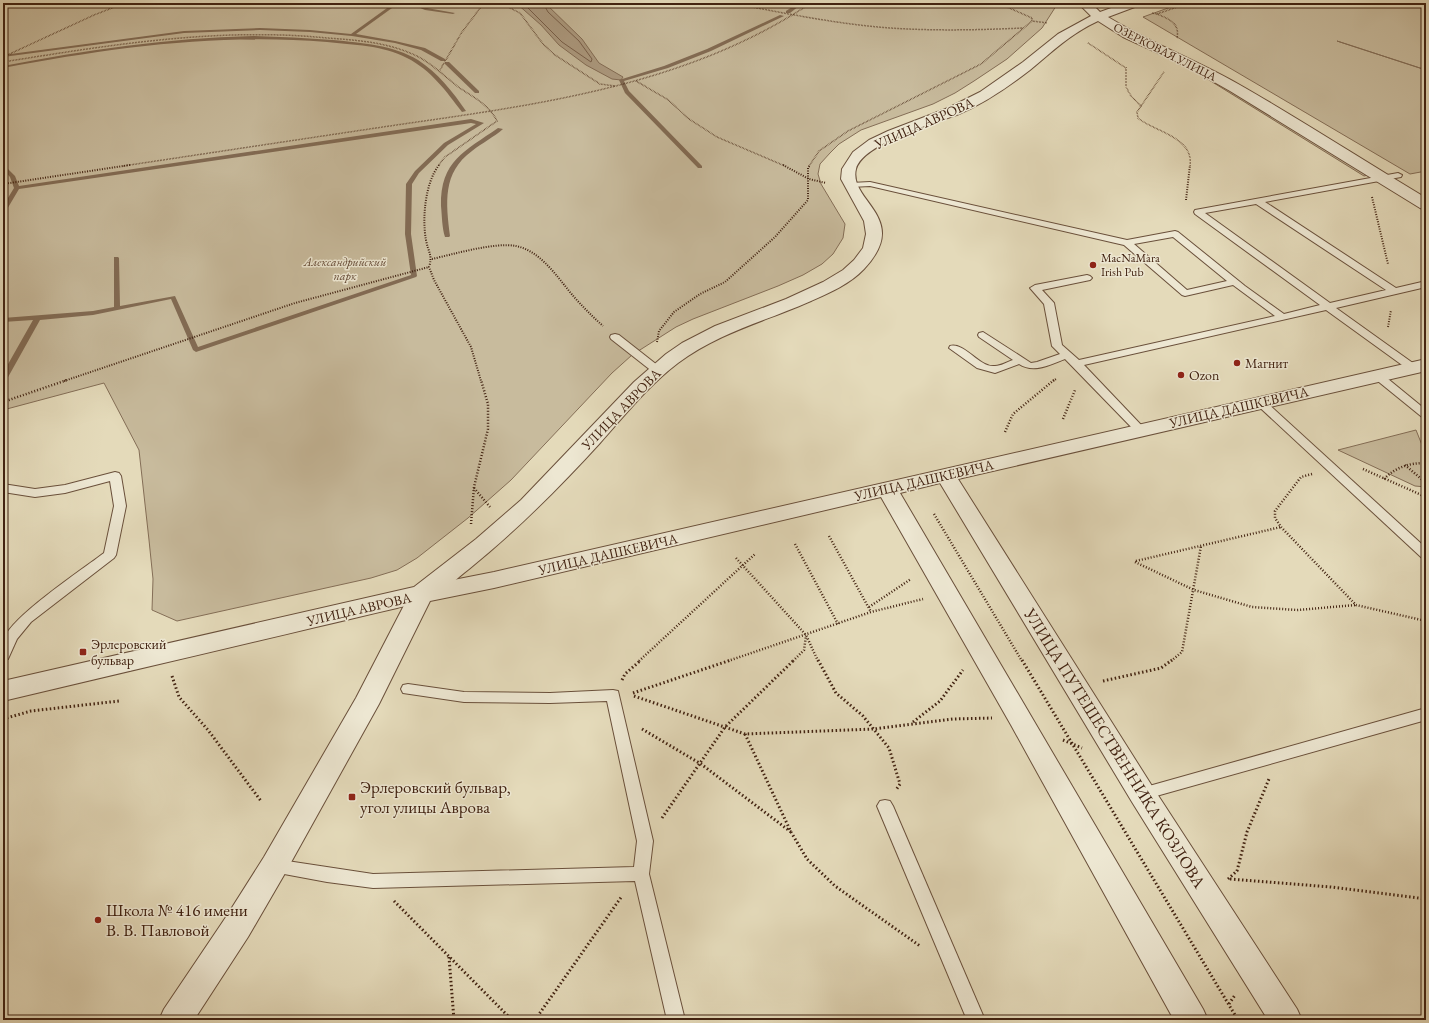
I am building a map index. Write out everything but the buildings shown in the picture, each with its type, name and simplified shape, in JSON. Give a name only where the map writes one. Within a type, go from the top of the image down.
[{"type":"street","points":[[1084,3],[1099,17]]},
{"type":"street","name":"УЛИЦА АВРОВА","points":[[3,691],[421,594],[464,562],[526,508],[642,384],[674,356],[701,340],[826,288],[847,275],[860,264],[869,252],[874,239],[874,224],[867,209],[851,185],[848,177],[849,167],[864,151],[882,138],[953,112],[976,100],[1028,65],[1064,34],[1079,25],[1136,3]]},
{"type":"street","name":"ОЗЕРКОВАЯ УЛИЦА","points":[[1099,17],[1140,30],[1207,61],[1426,192]]},
{"type":"street","name":"ОЗЕРКОВАЯ УЛИЦА","points":[[1099,17],[1127,34],[1176,56],[1228,85],[1426,205]]},
{"type":"street","name":"УЛИЦА ДАШКЕВИЧА","points":[[421,594],[494,580],[1260,402],[1420,367]]},
{"type":"street","name":"УЛИЦА ПУТЕШЕСТВЕННИКА КОЗЛОВА","points":[[946,476],[1142,794],[1286,1020]]},
{"type":"street","points":[[887,489],[1192,1020]]},
{"type":"street","points":[[175,1020],[237,927],[274,866],[366,704],[421,594]]},
{"type":"lane","points":[[1198,212],[1398,175]]},
{"type":"lane","points":[[851,185],[870,184],[1127,243],[1175,234],[1236,282],[1253,298],[1283,317]]},
{"type":"lane","points":[[1257,200],[1394,291]]},
{"type":"lane","points":[[1198,212],[1328,306],[1420,367]]},
{"type":"lane","points":[[1127,243],[1185,293],[1236,282]]},
{"type":"lane","points":[[1087,278],[1035,288],[1049,303],[1057,346],[1077,364],[1140,430]]},
{"type":"lane","points":[[1077,364],[1426,284]]},
{"type":"lane","points":[[983,335],[1029,366],[1039,366],[1067,355]]},
{"type":"lane","points":[[615,337],[657,370]]},
{"type":"lane","points":[[954,348],[981,366],[995,370],[1021,360]]},
{"type":"lane","points":[[1378,376],[1426,415]]},
{"type":"lane","points":[[1260,402],[1426,555]]},
{"type":"lane","points":[[3,488],[35,493],[64,489],[114,476],[120,506],[110,555],[26,619],[11,637],[3,655]]},
{"type":"lane","points":[[408,689],[464,697],[550,698],[613,695],[645,841],[641,874],[676,1020]]},
{"type":"lane","points":[[1142,794],[1426,714]]},
{"type":"lane","points":[[885,806],[976,1020]]},
{"type":"lane","points":[[274,866],[373,881],[641,874]]},
{"type":"path","points":[[3,5],[12,3]]},
{"type":"path","points":[[3,57],[26,48],[72,25],[125,3]]},
{"type":"path","points":[[440,70],[458,36],[482,9],[484,3]]},
{"type":"path","points":[[500,3],[520,13],[543,44],[555,55],[600,84],[617,86]]},
{"type":"path","points":[[731,3],[793,16],[860,25],[953,30],[1024,28]]},
{"type":"path","points":[[3,184],[493,111],[570,98],[635,81],[722,50],[753,37],[793,16],[811,3]]},
{"type":"path","points":[[998,3],[1032,18],[1032,21]]},
{"type":"path","points":[[1157,14],[1189,3]]},
{"type":"path","points":[[1149,12],[1170,20],[1176,25],[1178,36],[1173,38]]},
{"type":"path","points":[[656,344],[659,331],[674,312],[700,294],[725,282],[775,237],[808,200],[808,168],[819,151],[848,131],[981,64],[1032,21],[1052,23]]},
{"type":"path","points":[[4,62],[188,36],[244,33],[288,33],[331,37],[387,46],[410,52],[440,70],[454,83],[493,111],[497,120],[445,157],[434,172],[427,190],[425,219],[426,240],[432,259],[429,267],[451,314],[471,347],[488,404],[488,429],[474,487],[470,525]]},
{"type":"path","points":[[1083,40],[1126,68],[1128,75],[1125,85],[1129,93],[1141,106]]},
{"type":"path","points":[[1168,67],[1137,112],[1138,118],[1175,138],[1186,148],[1191,159],[1186,204],[1198,212]]},
{"type":"path","points":[[635,81],[667,99],[700,127],[741,148],[787,167],[809,179],[826,183]]},
{"type":"path","points":[[432,259],[499,246],[516,246],[529,251],[540,259],[597,321]]},
{"type":"path","points":[[3,402],[295,303],[429,267]]},
{"type":"path","points":[[1005,432],[1013,414],[1045,387],[1057,379]]},
{"type":"path","points":[[1063,419],[1077,384]]},
{"type":"path","points":[[1384,479],[1392,470],[1405,465],[1426,463]]},
{"type":"path","points":[[1405,465],[1426,483]]},
{"type":"path","points":[[1331,469],[1301,478],[1275,511],[1275,518],[1281,527],[1356,605]]},
{"type":"path","points":[[474,487],[491,508]]},
{"type":"path","points":[[934,514],[1238,1020]]},
{"type":"path","points":[[1281,527],[1135,562],[1194,590],[1252,607],[1297,610],[1356,605],[1426,621]]},
{"type":"path","points":[[829,536],[871,612]]},
{"type":"path","points":[[795,544],[838,624]]},
{"type":"path","points":[[1100,682],[1161,668],[1182,652],[1201,546]]},
{"type":"path","points":[[613,695],[625,674],[742,565],[756,554]]},
{"type":"path","points":[[736,558],[806,635],[836,694],[863,716],[889,748],[900,784],[885,806]]},
{"type":"path","points":[[869,607],[931,566]]},
{"type":"path","points":[[929,597],[871,612],[629,694],[745,734],[874,728],[953,719],[1000,718]]},
{"type":"path","points":[[645,841],[725,727],[804,650],[806,635]]},
{"type":"path","points":[[912,723],[944,697],[979,647]]},
{"type":"path","points":[[172,674],[179,697],[208,730],[261,801]]},
{"type":"path","points":[[3,719],[31,712],[119,701]]},
{"type":"path","points":[[617,714],[700,764],[791,832]]},
{"type":"path","points":[[745,734],[791,832],[807,859],[835,886],[955,970]]},
{"type":"path","points":[[1060,739],[1087,749]]},
{"type":"path","points":[[1279,756],[1247,832],[1237,871],[1228,879],[1331,887],[1426,899]]},
{"type":"path","points":[[535,1020],[618,901],[641,874]]},
{"type":"path","points":[[373,881],[512,1020]]},
{"type":"path","points":[[449,957],[454,1020]]},
{"type":"green space","name":"Александрийский парк","points":[[3,3],[1058,3],[1042,28],[1007,59],[955,93],[933,104],[861,130],[839,144],[820,164],[818,174],[821,184],[845,224],[843,238],[833,254],[822,264],[803,275],[778,286],[676,327],[632,355],[612,373],[511,480],[468,518],[417,558],[397,570],[371,578],[177,621],[152,610],[153,579],[139,450],[104,383],[3,410]]},
{"type":"green space","points":[[1182,3],[1426,3],[1426,171],[1410,174],[1143,17]]},
{"type":"green space","points":[[1180,62],[1184,62],[1368,175],[1364,176]]},
{"type":"green space","points":[[1416,430],[1426,455],[1426,487],[1415,486],[1338,450]]},
{"type":"water","points":[[516,3],[545,3],[582,39],[599,63],[623,77],[621,80],[612,79],[586,65],[559,45],[541,25]]},
{"type":"waterway","points":[[352,35],[397,3]]},
{"type":"waterway","points":[[410,3],[426,9],[453,13]]},
{"type":"waterway","points":[[788,12],[801,3]]},
{"type":"waterway","points":[[700,167],[627,92],[621,80],[666,67],[709,50],[782,16]]},
{"type":"waterway","points":[[3,56],[184,32],[260,29],[310,31],[352,35]]},
{"type":"waterway","points":[[352,35],[395,42],[423,49],[443,60]]},
{"type":"waterway","points":[[3,67],[127,46],[211,38],[295,38],[358,44],[388,49],[416,61],[436,77],[464,111]]},
{"type":"waterway","points":[[447,63],[477,92]]},
{"type":"waterway","points":[[17,188],[471,121],[481,123],[446,144],[417,172],[409,184],[408,234],[414,276],[196,350],[173,297],[117,308]]},
{"type":"waterway","points":[[447,236],[444,212],[447,178],[459,158],[500,129]]},
{"type":"waterway","points":[[3,166],[13,177],[17,188]]},
{"type":"waterway","points":[[3,211],[17,188]]},
{"type":"waterway","points":[[116,258],[117,308]]},
{"type":"waterway","points":[[38,318],[93,313],[117,308]]},
{"type":"waterway","points":[[3,320],[38,318]]},
{"type":"waterway","points":[[3,379],[38,318]]},
{"type":"place","name":"MacNaMara Irish Pub","points":[[1093,265]]},
{"type":"place","name":"Магнит","points":[[1237,363]]},
{"type":"place","name":"Ozon","points":[[1181,375]]},
{"type":"place","name":"Эрлеровский бульвар","points":[[83,652]]},
{"type":"place","name":"Эрлеровский бульвар, угол улицы Аврова","points":[[352,797]]},
{"type":"place","name":"Школа № 416 имени В. В. Павловой","points":[[98,920]]}]
